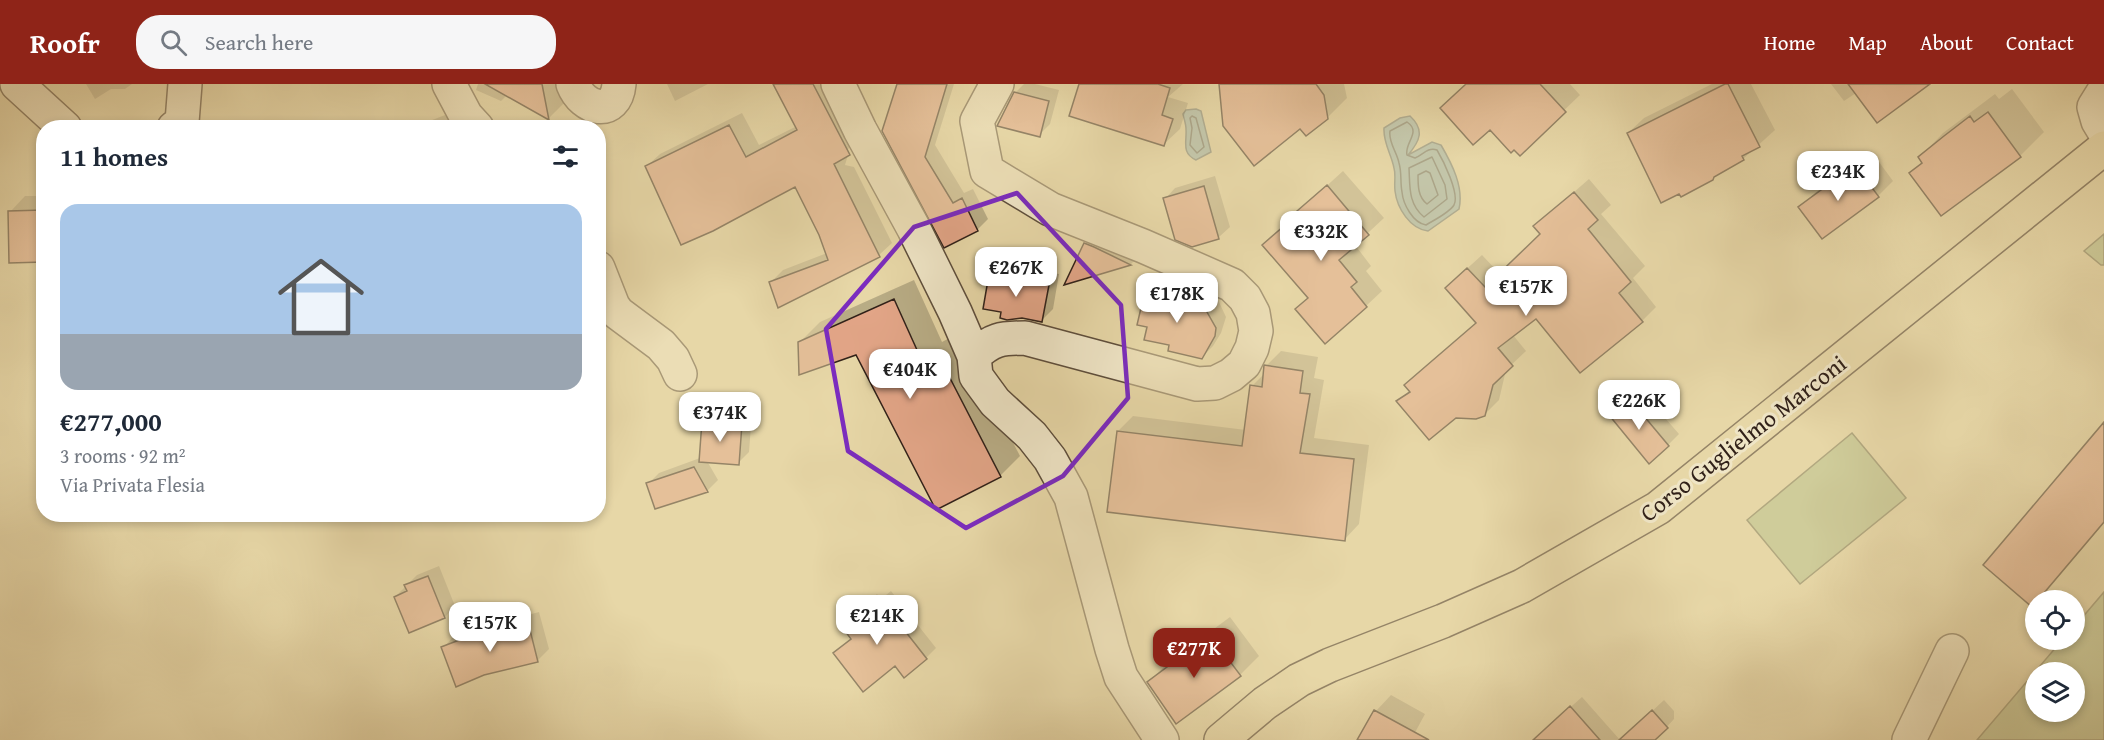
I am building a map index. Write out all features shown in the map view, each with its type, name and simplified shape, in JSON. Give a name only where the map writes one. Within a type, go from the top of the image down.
[{"type":"main road","name":"Corso Guglielmo Marconi","points":[[1221,740],[1265,703],[1299,680],[1522,586],[1658,508],[2104,148]]},
{"type":"street","points":[[17,84],[56,120]]},
{"type":"street","points":[[182,120],[184,84]]},
{"type":"street","points":[[449,84],[469,120]]},
{"type":"street","points":[[573,84],[577,94],[589,105],[602,107],[616,96],[619,84]]},
{"type":"street","points":[[838,84],[956,312],[974,356],[976,376],[994,402],[1032,436],[1050,459],[1071,497],[1112,649],[1122,677],[1162,740]]},
{"type":"street","points":[[974,356],[987,344],[1004,338],[1025,338],[1197,384],[1215,383],[1231,375],[1244,364],[1252,348],[1256,331],[1249,305],[1232,285],[1050,209],[987,171],[977,121],[997,84]]},
{"type":"street","points":[[2104,92],[2094,106],[2098,121],[2104,131]]},
{"type":"street","points":[[606,288],[618,314],[661,345],[673,359],[681,374]]},
{"type":"street","points":[[1909,740],[1953,651]]},
{"type":"highlighted area","points":[[1017,193],[1121,305],[1128,398],[1063,476],[966,528],[848,451],[826,329],[914,227]]},
{"type":"green space","points":[[2104,234],[2104,265],[2101,265],[2084,251]]},
{"type":"green space","points":[[1852,433],[1906,498],[1800,584],[1747,520]]},
{"type":"green space","points":[[2104,592],[2104,740],[1977,740],[2025,684],[2025,722],[2085,722],[2085,662],[2043,662],[2054,650],[2085,650],[2085,614]]},
{"type":"water","points":[[1186,110],[1201,111],[1211,152],[1196,160],[1187,151],[1183,114]]},
{"type":"water","points":[[1410,116],[1418,126],[1419,135],[1408,155],[1432,142],[1441,145],[1453,168],[1460,192],[1459,209],[1428,231],[1410,222],[1398,204],[1395,191],[1395,171],[1385,138],[1384,128],[1400,118]]},
{"type":"building","points":[[485,84],[542,84],[549,120]]},
{"type":"building","points":[[773,84],[813,84],[850,155],[834,164],[880,257],[778,308],[769,282],[828,260],[819,235],[795,187],[713,231],[681,245],[645,166],[729,125],[746,157],[797,130]]},
{"type":"building","points":[[897,84],[947,84],[925,157],[953,203],[962,198],[978,231],[944,248],[882,131]]},
{"type":"building","points":[[1079,84],[1158,84],[1170,88],[1162,115],[1173,119],[1164,146],[1069,116]]},
{"type":"building","points":[[1219,84],[1316,84],[1324,95],[1328,119],[1306,136],[1300,129],[1254,166],[1223,126]]},
{"type":"building","points":[[1466,84],[1540,84],[1566,112],[1520,156],[1514,150],[1511,153],[1490,130],[1473,145],[1440,108]]},
{"type":"building","points":[[1728,84],[1760,147],[1742,156],[1744,160],[1714,177],[1713,180],[1681,197],[1679,194],[1661,203],[1627,133]]},
{"type":"building","points":[[1848,84],[1930,84],[1877,123]]},
{"type":"building","points":[[1014,92],[1049,101],[1040,137],[997,126]]},
{"type":"building","points":[[1988,112],[2021,157],[1941,216],[1909,173],[1922,163],[1918,157],[1944,136],[1970,116],[1974,122]]},
{"type":"building","points":[[1855,165],[1879,197],[1822,239],[1798,207]]},
{"type":"building","points":[[1327,185],[1369,235],[1339,260],[1357,282],[1351,287],[1367,307],[1325,344],[1295,309],[1308,298],[1262,245]]},
{"type":"building","points":[[1204,186],[1219,239],[1192,247],[1175,240],[1163,198]]},
{"type":"building","points":[[1574,192],[1598,220],[1588,229],[1631,282],[1619,293],[1643,322],[1580,373],[1536,319],[1498,348],[1513,366],[1493,385],[1485,416],[1476,419],[1456,418],[1429,440],[1396,401],[1410,392],[1404,385],[1476,323],[1445,288],[1467,268],[1485,287],[1540,234],[1533,226]]},
{"type":"building","points":[[36,210],[36,262],[9,263],[8,211]]},
{"type":"building","points":[[1084,243],[1094,247],[1131,265],[1064,285]]},
{"type":"building","points":[[989,274],[1049,285],[1042,322],[1022,318],[1007,320],[1000,318],[1001,312],[983,309]]},
{"type":"building","points":[[1145,291],[1207,305],[1207,312],[1216,328],[1215,336],[1202,359],[1168,351],[1169,345],[1144,340],[1147,327],[1137,325]]},
{"type":"building","points":[[894,299],[922,361],[937,353],[1001,477],[936,510],[856,355],[799,375],[798,342]]},
{"type":"building","points":[[1264,365],[1303,371],[1300,393],[1310,394],[1300,453],[1354,459],[1345,541],[1107,512],[1117,431],[1242,446],[1250,385],[1262,387]]},
{"type":"building","points":[[1628,397],[1669,446],[1649,464],[1609,415]]},
{"type":"building","points":[[702,421],[742,424],[739,465],[699,462]]},
{"type":"building","points":[[2104,422],[2104,522],[2046,590],[2025,590],[2025,601],[1983,565]]},
{"type":"building","points":[[694,467],[708,492],[655,509],[646,483]]},
{"type":"building","points":[[428,576],[445,618],[409,633],[394,597],[407,591],[404,585]]},
{"type":"building","points":[[880,599],[927,659],[904,678],[895,666],[863,692],[833,653],[851,639],[840,624],[867,602],[871,607]]},
{"type":"building","points":[[528,622],[538,662],[484,675],[456,687],[441,647],[475,634],[476,636]]},
{"type":"building","points":[[1210,635],[1241,676],[1176,724],[1147,682]]},
{"type":"building","points":[[1570,706],[1600,740],[1533,740]]},
{"type":"building","points":[[1374,710],[1429,740],[1357,740]]},
{"type":"building","points":[[1652,710],[1668,728],[1655,740],[1619,740]]}]
